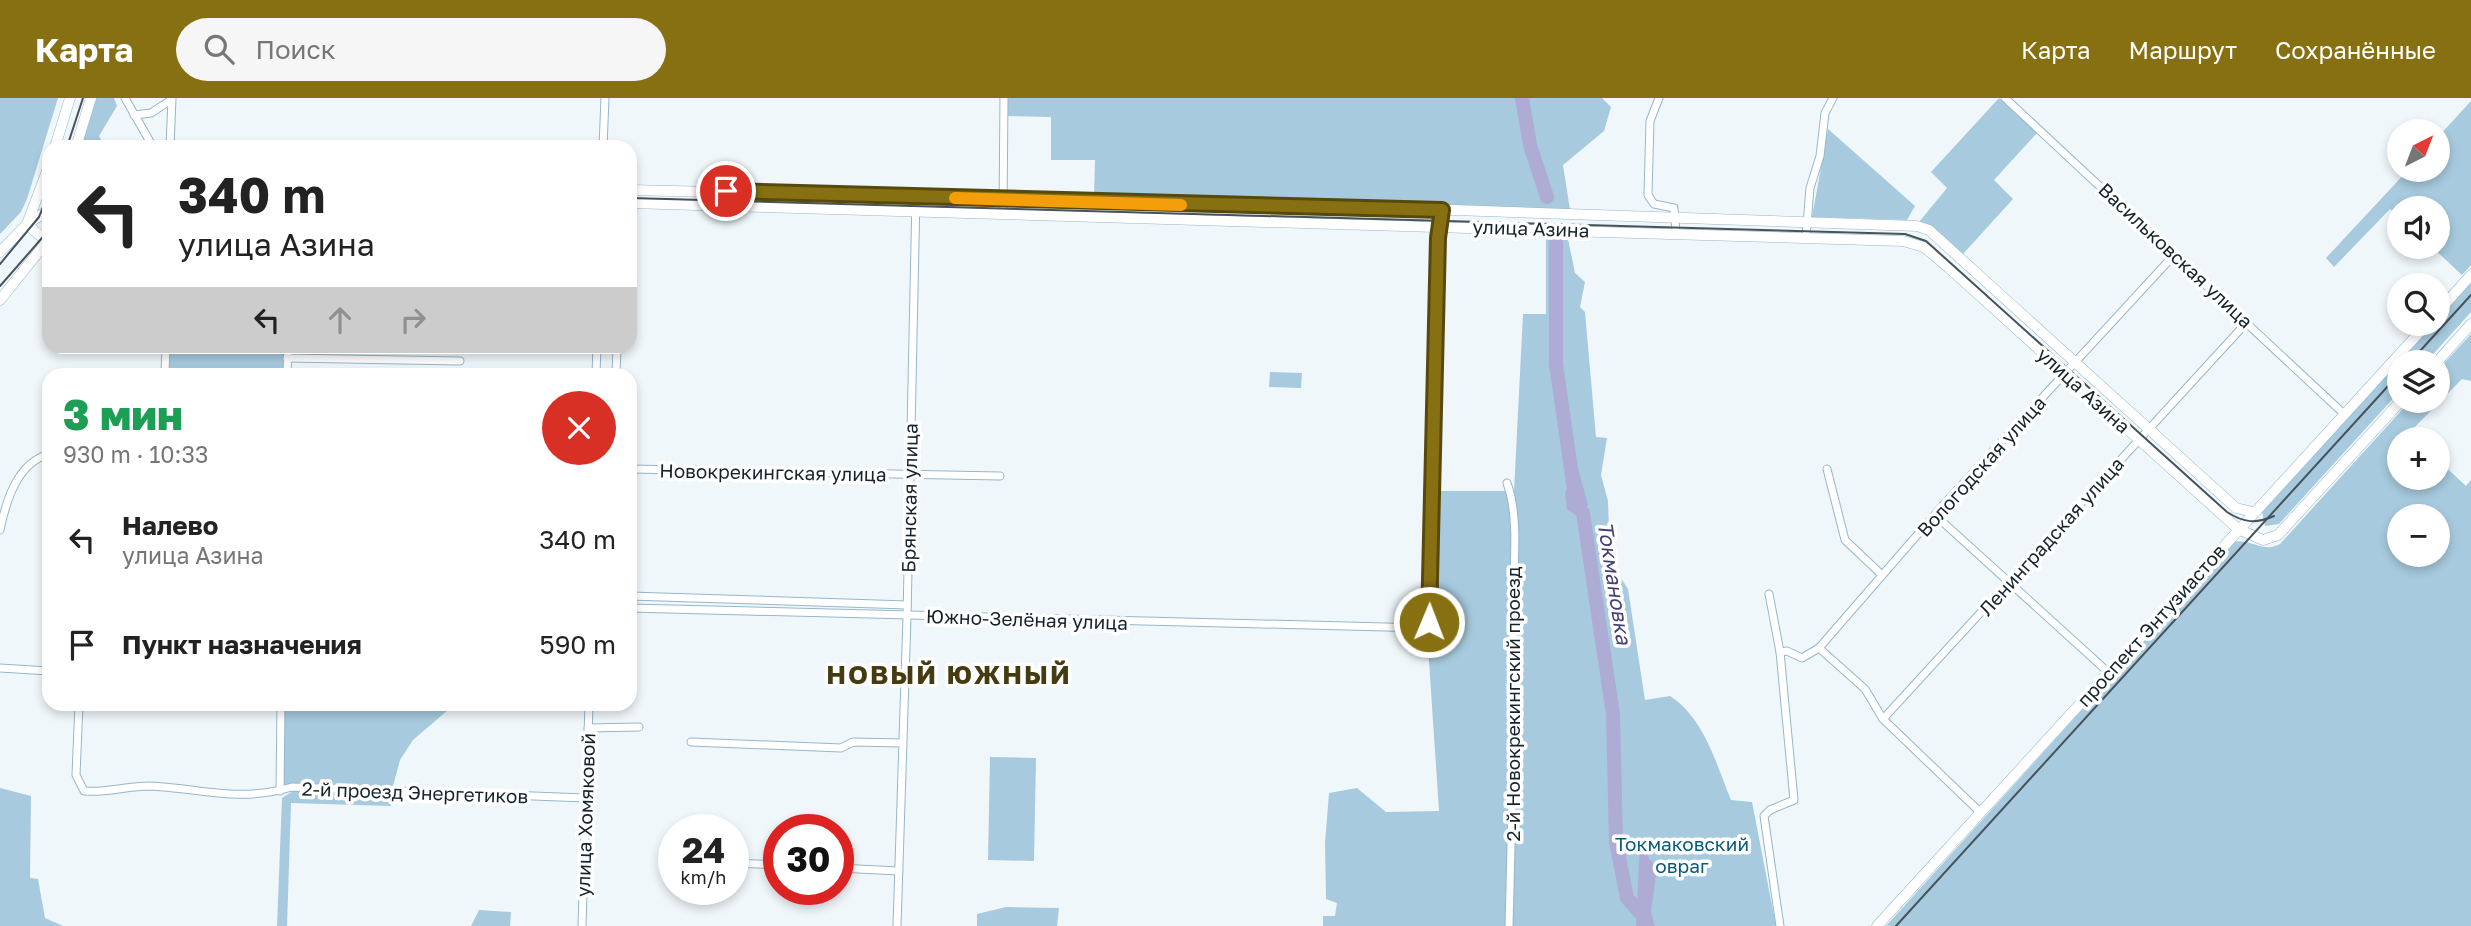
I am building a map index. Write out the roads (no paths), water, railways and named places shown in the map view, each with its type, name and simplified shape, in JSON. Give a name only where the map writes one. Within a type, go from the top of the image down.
[{"type":"main road","points":[[57,140],[70,98]]},
{"type":"main road","points":[[78,140],[91,98]]},
{"type":"main road","points":[[27,223],[42,184]]},
{"type":"main road","name":"улица Азина","points":[[637,190],[1442,210],[1922,227],[2236,508],[2253,512]]},
{"type":"main road","name":"улица Азина","points":[[637,203],[1442,225],[1903,241],[1924,247],[2238,529],[2263,540],[2278,535],[2390,413]]},
{"type":"main road","points":[[0,252],[27,223],[42,214]]},
{"type":"main road","points":[[27,223],[42,233]]},
{"type":"main road","points":[[0,300],[42,245]]},
{"type":"main road","points":[[2450,299],[2471,275]]},
{"type":"main road","points":[[2448,350],[2471,324]]},
{"type":"main road","name":"проспект Энтузиастов","points":[[2406,350],[2417,336]]},
{"type":"main road","name":"проспект Энтузиастов","points":[[1877,926],[2253,512],[2387,372]]},
{"type":"street","points":[[125,98],[149,140]]},
{"type":"street","points":[[603,140],[605,98]]},
{"type":"street","points":[[1003,213],[1004,98]]},
{"type":"street","points":[[1659,98],[1650,121],[1648,195],[1654,204],[1674,208],[1675,232]]},
{"type":"street","points":[[1806,237],[1810,188],[1820,156],[1825,113],[1833,98]]},
{"type":"street","name":"Васильковская улица","points":[[2005,98],[2248,321],[2344,414]]},
{"type":"street","points":[[134,115],[151,113],[172,99]]},
{"type":"street","points":[[170,140],[172,99]]},
{"type":"street","name":"Брянская улица","points":[[897,926],[908,617],[908,475],[916,197]]},
{"type":"street","points":[[1442,210],[1442,225]]},
{"type":"street","name":"Южно-Зелёная улица","points":[[637,608],[1424,628],[1429,622],[1438,238],[1442,225]]},
{"type":"street","name":"Вологодская улица","points":[[1819,648],[1935,514],[2175,254]]},
{"type":"street","name":"Ленинградская улица","points":[[1883,719],[2248,321]]},
{"type":"street","points":[[287,354],[287,368]]},
{"type":"street","points":[[287,358],[460,361]]},
{"type":"street","points":[[0,530],[6,500],[27,469],[42,456]]},
{"type":"street","points":[[1827,468],[1845,540],[1882,575]]},
{"type":"street","name":"Новокрекингская улица","points":[[637,469],[1000,476]]},
{"type":"street","name":"2-й Новокрекингский проезд","points":[[1507,483],[1512,497],[1514,762],[1509,926]]},
{"type":"street","points":[[1935,514],[2109,672]]},
{"type":"street","points":[[1769,594],[1780,652],[1794,800],[1770,810],[1764,816],[1780,926]]},
{"type":"street","name":"Южно-Зелёная улица","points":[[637,596],[907,605]]},
{"type":"street","points":[[1780,652],[1787,651],[1801,658],[1819,648],[1865,689],[1883,719],[1981,813]]},
{"type":"street","points":[[0,669],[42,671]]},
{"type":"street","name":"2-й проезд Энергетиков","points":[[79,711],[76,775],[84,791],[148,786],[221,796],[292,788],[585,798]]},
{"type":"street","points":[[279,791],[281,711]]},
{"type":"street","name":"улица Хомяковой","points":[[582,926],[589,711]]},
{"type":"street","points":[[588,727],[639,727]]},
{"type":"street","points":[[691,742],[841,748],[853,741],[902,743]]},
{"type":"street","points":[[854,869],[899,871]]},
{"type":"waterway","name":"Токмановка","points":[[1522,98],[1530,145],[1547,197]]},
{"type":"waterway","name":"Токмановка","points":[[1556,242],[1556,364],[1576,504],[1583,513],[1613,714],[1616,842],[1627,898],[1645,918],[1646,926]]},
{"type":"tram line","points":[[69,140],[83,98]]},
{"type":"tram line","points":[[637,198],[1905,234],[1926,241],[2227,512],[2250,521],[2274,516]]},
{"type":"tram line","points":[[0,264],[39,217],[42,210]]},
{"type":"tram line","points":[[0,286],[42,238]]},
{"type":"tram line","points":[[2421,350],[2471,295]]},
{"type":"tram line","points":[[1896,926],[2387,387]]},
{"type":"district","name":"НОВЫЙ ЮЖНЫЙ","points":[[949,674]]},
{"type":"park label","name":"Токмаковский овраг","points":[[1682,854]]}]
